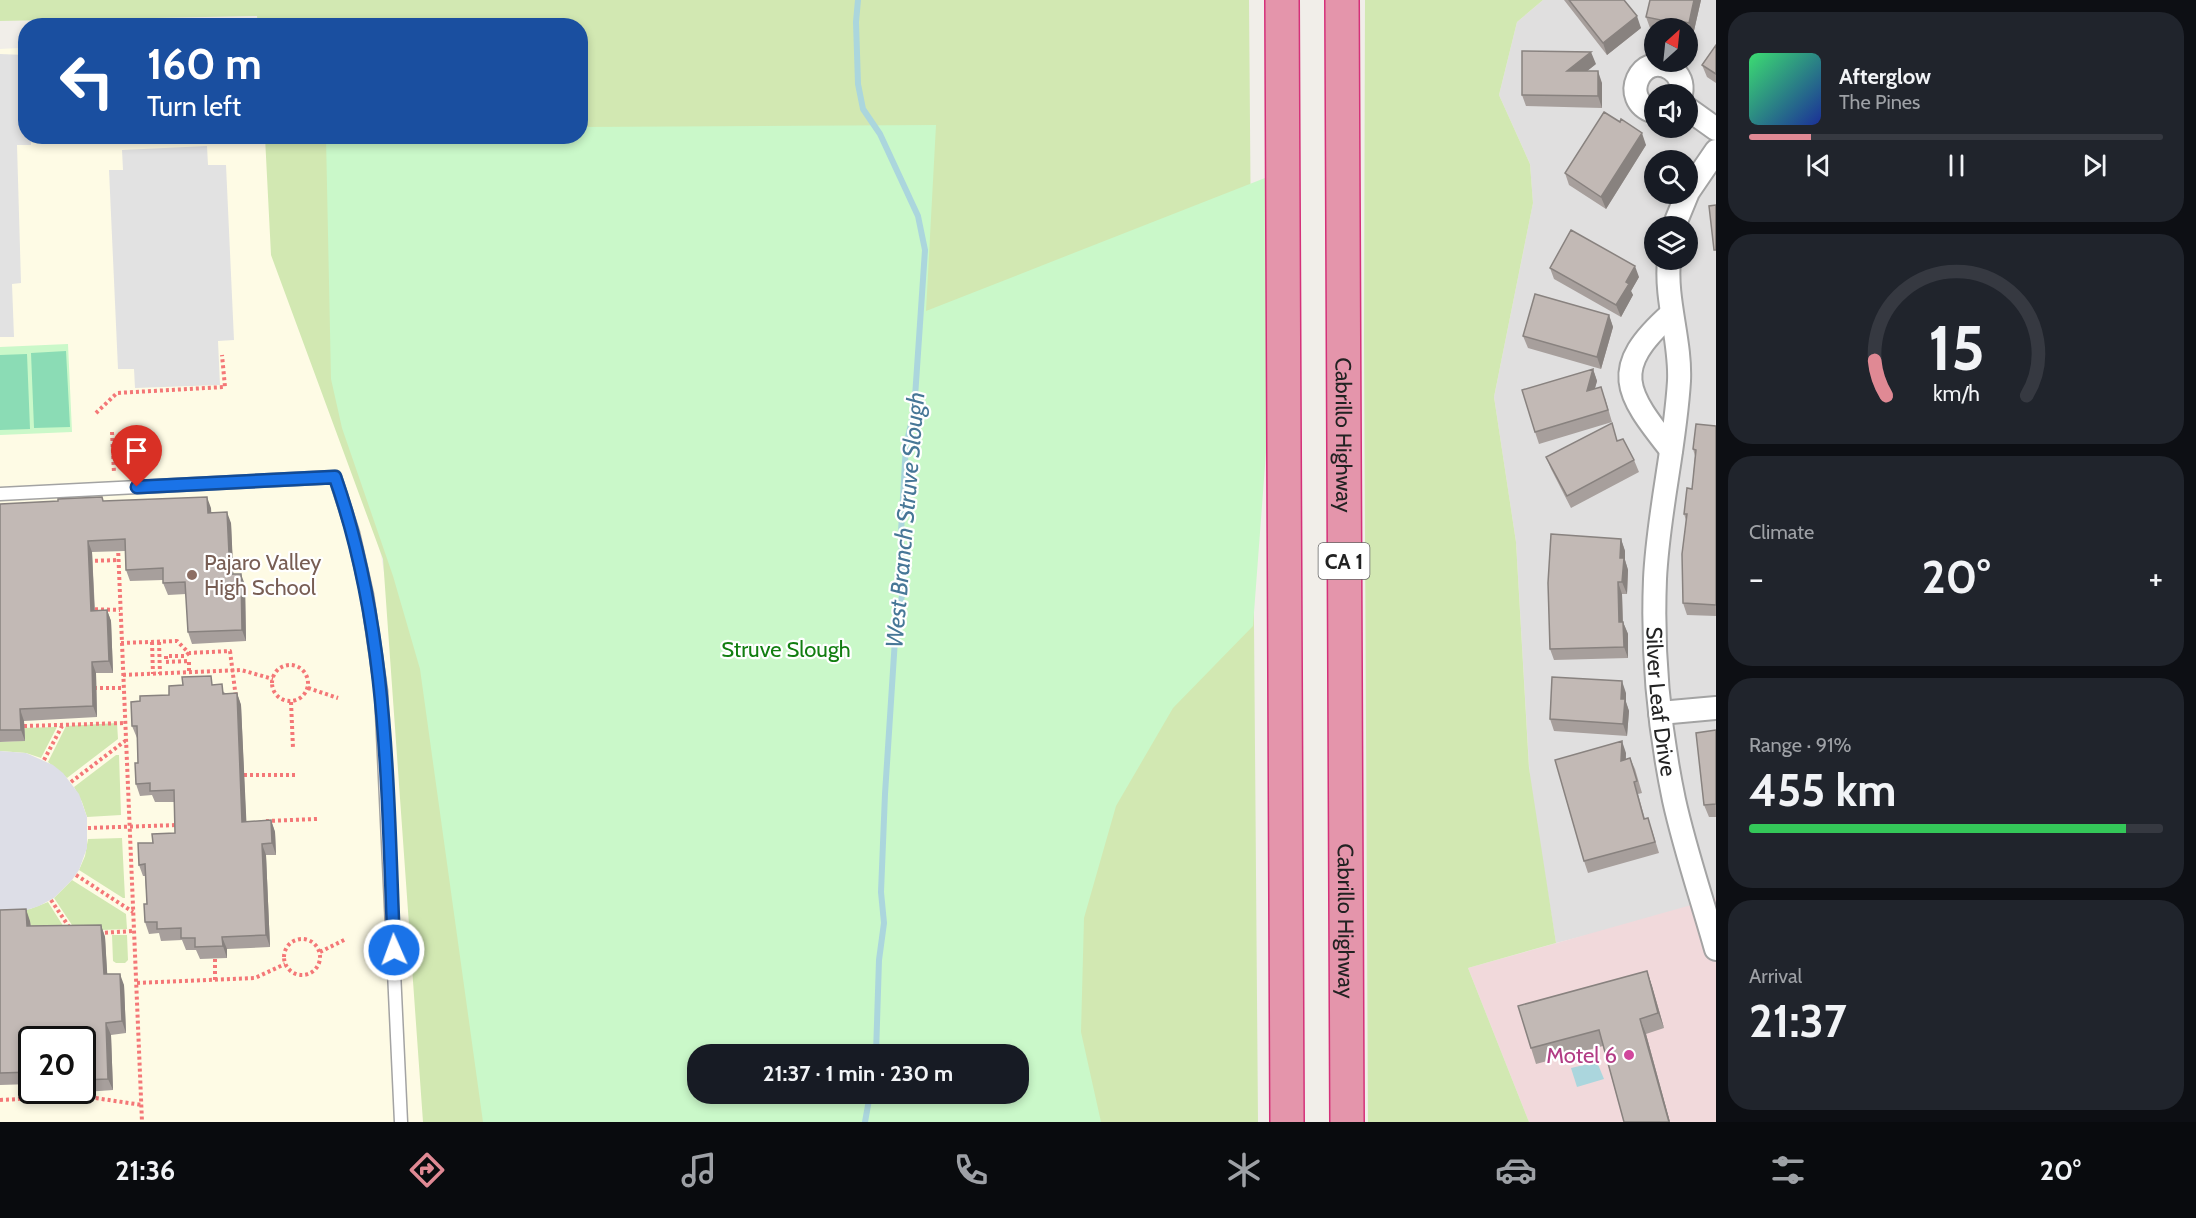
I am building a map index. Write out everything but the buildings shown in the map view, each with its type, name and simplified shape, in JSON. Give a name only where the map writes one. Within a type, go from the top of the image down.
[{"type":"highway","points":[[1282,0],[1287,1122]]},
{"type":"highway","name":"Cabrillo Highway","points":[[1342,0],[1347,1122]]},
{"type":"street","points":[[1644,107],[1636,95],[1637,80],[1646,69],[1661,65],[1674,71],[1682,84]]},
{"type":"street","points":[[1698,117],[1716,129]]},
{"type":"street","points":[[1678,216],[1688,192],[1716,151]]},
{"type":"street","name":"Silver Leaf Drive","points":[[1669,270],[1671,314],[1679,378],[1660,525],[1656,579],[1656,676],[1675,802],[1716,949]]},
{"type":"street","points":[[1671,314],[1651,332],[1637,351],[1633,359],[1631,380],[1637,404],[1671,450]]},
{"type":"street","points":[[1660,713],[1716,708]]},
{"type":"lane","points":[[0,494],[335,477],[345,504],[361,566],[373,625],[380,680],[401,1122]]},
{"type":"path","points":[[96,413],[117,393],[225,387],[222,355]]},
{"type":"path","points":[[112,432],[113,468]]},
{"type":"path","points":[[118,536],[142,1122]]},
{"type":"path","points":[[83,561],[119,560]]},
{"type":"path","points":[[83,609],[120,610]]},
{"type":"path","points":[[121,643],[177,641],[189,653]]},
{"type":"path","points":[[152,642],[153,674]]},
{"type":"path","points":[[159,642],[160,674]]},
{"type":"path","points":[[189,672],[189,662],[166,662],[166,656],[230,651],[237,705]]},
{"type":"path","points":[[294,666],[307,676],[308,688],[302,698],[291,702],[285,701],[272,688],[273,679],[282,667],[294,666]]},
{"type":"path","points":[[123,675],[241,670],[273,679]]},
{"type":"path","points":[[199,672],[200,680]]},
{"type":"path","points":[[85,688],[123,688]]},
{"type":"path","points":[[308,688],[338,698]]},
{"type":"path","points":[[291,702],[293,748]]},
{"type":"path","points":[[24,726],[125,723]]},
{"type":"path","points":[[44,760],[63,726]]},
{"type":"path","points":[[71,782],[126,740]]},
{"type":"path","points":[[244,775],[295,775]]},
{"type":"path","points":[[255,822],[317,819]]},
{"type":"path","points":[[88,828],[188,825]]},
{"type":"path","points":[[76,875],[134,912]]},
{"type":"path","points":[[51,900],[73,935]]},
{"type":"path","points":[[94,933],[134,931]]},
{"type":"path","points":[[302,939],[313,943],[320,952],[320,964],[316,970],[305,976],[293,974],[285,964],[284,952],[291,943],[297,940],[302,939]]},
{"type":"path","points":[[320,952],[346,939]]},
{"type":"path","points":[[214,980],[215,959]]},
{"type":"path","points":[[137,983],[255,978],[285,964]]},
{"type":"path","points":[[96,1098],[142,1105]]},
{"type":"path","points":[[0,1100],[18,1099]]},
{"type":"shaded area","points":[[1543,0],[1716,0],[1716,902],[1556,943],[1530,783],[1516,542],[1494,397],[1533,203],[1530,164],[1499,95],[1517,22]]},
{"type":"shaded area","name":"Pajaro Valley High School","points":[[18,48],[18,144],[267,144],[381,555],[477,1122],[0,1122],[0,49]]},
{"type":"shaded area","points":[[0,54],[18,55],[18,144],[31,145],[17,145],[21,283],[12,284],[14,337],[0,337]]},
{"type":"shaded area","points":[[207,146],[208,165],[226,165],[234,340],[218,341],[220,385],[135,388],[134,369],[118,369],[109,170],[123,170],[122,150]]},
{"type":"shaded area","points":[[0,751],[26,753],[53,765],[63,773],[79,794],[87,817],[87,848],[79,870],[54,898],[21,912],[0,912]]},
{"type":"shaded area","points":[[1716,898],[1716,1122],[1529,1122],[1468,968]]},
{"type":"green space","name":"Struve Slough","points":[[0,0],[1249,0],[1258,1122],[423,1122],[383,559],[271,255],[265,144],[588,144],[588,18],[257,18],[257,16],[18,18],[18,21],[0,21]]},
{"type":"green space","points":[[1365,0],[1543,0],[1517,22],[1499,95],[1530,164],[1533,203],[1494,397],[1516,542],[1529,768],[1556,943],[1468,968],[1529,1122],[1368,1122],[1364,340]]},
{"type":"green space","name":"Struve Slough","points":[[936,125],[926,311],[1280,172],[1277,305],[1253,626],[1173,708],[1116,806],[1084,918],[1081,1032],[1101,1122],[483,1122],[420,669],[393,576],[342,428],[331,379],[326,144],[588,144],[588,127]]},
{"type":"green space","points":[[68,344],[72,432],[0,435],[0,347]]},
{"type":"green space","points":[[66,351],[70,427],[34,428],[31,353]]},
{"type":"green space","points":[[27,354],[30,429],[0,430],[0,355]]},
{"type":"green space","points":[[117,723],[118,739],[67,778],[48,762],[66,726]]},
{"type":"green space","points":[[57,727],[41,758],[26,753],[0,751],[0,742],[21,741],[21,728]]},
{"type":"green space","points":[[119,755],[121,815],[87,817],[74,787]]},
{"type":"green space","points":[[122,838],[125,898],[79,870],[85,856],[88,839]]},
{"type":"green space","points":[[72,880],[126,914],[127,929],[76,931],[54,898]]},
{"type":"green space","points":[[48,902],[67,932],[31,933],[0,912],[30,909]]},
{"type":"green space","points":[[112,935],[127,935],[128,960],[125,963],[113,961]]},
{"type":"water","points":[[1597,1062],[1604,1079],[1577,1087],[1571,1068]]},
{"type":"waterway","name":"West Branch Struve Slough","points":[[858,0],[856,22],[858,84],[863,109],[880,134],[918,216],[925,250],[914,412],[906,445],[901,532],[903,591],[896,624],[885,794],[881,892],[884,923],[879,960],[876,1044]]},
{"type":"waterway","name":"West Branch Struve Slough","points":[[865,1122],[868,1104]]},
{"type":"place","name":"Pajaro Valley High School","points":[[192,575]]},
{"type":"place","name":"Motel 6","points":[[1629,1055]]},
{"type":"route","points":[[137,487],[335,477],[345,504],[361,566],[378,658],[383,708],[394,950]]}]
